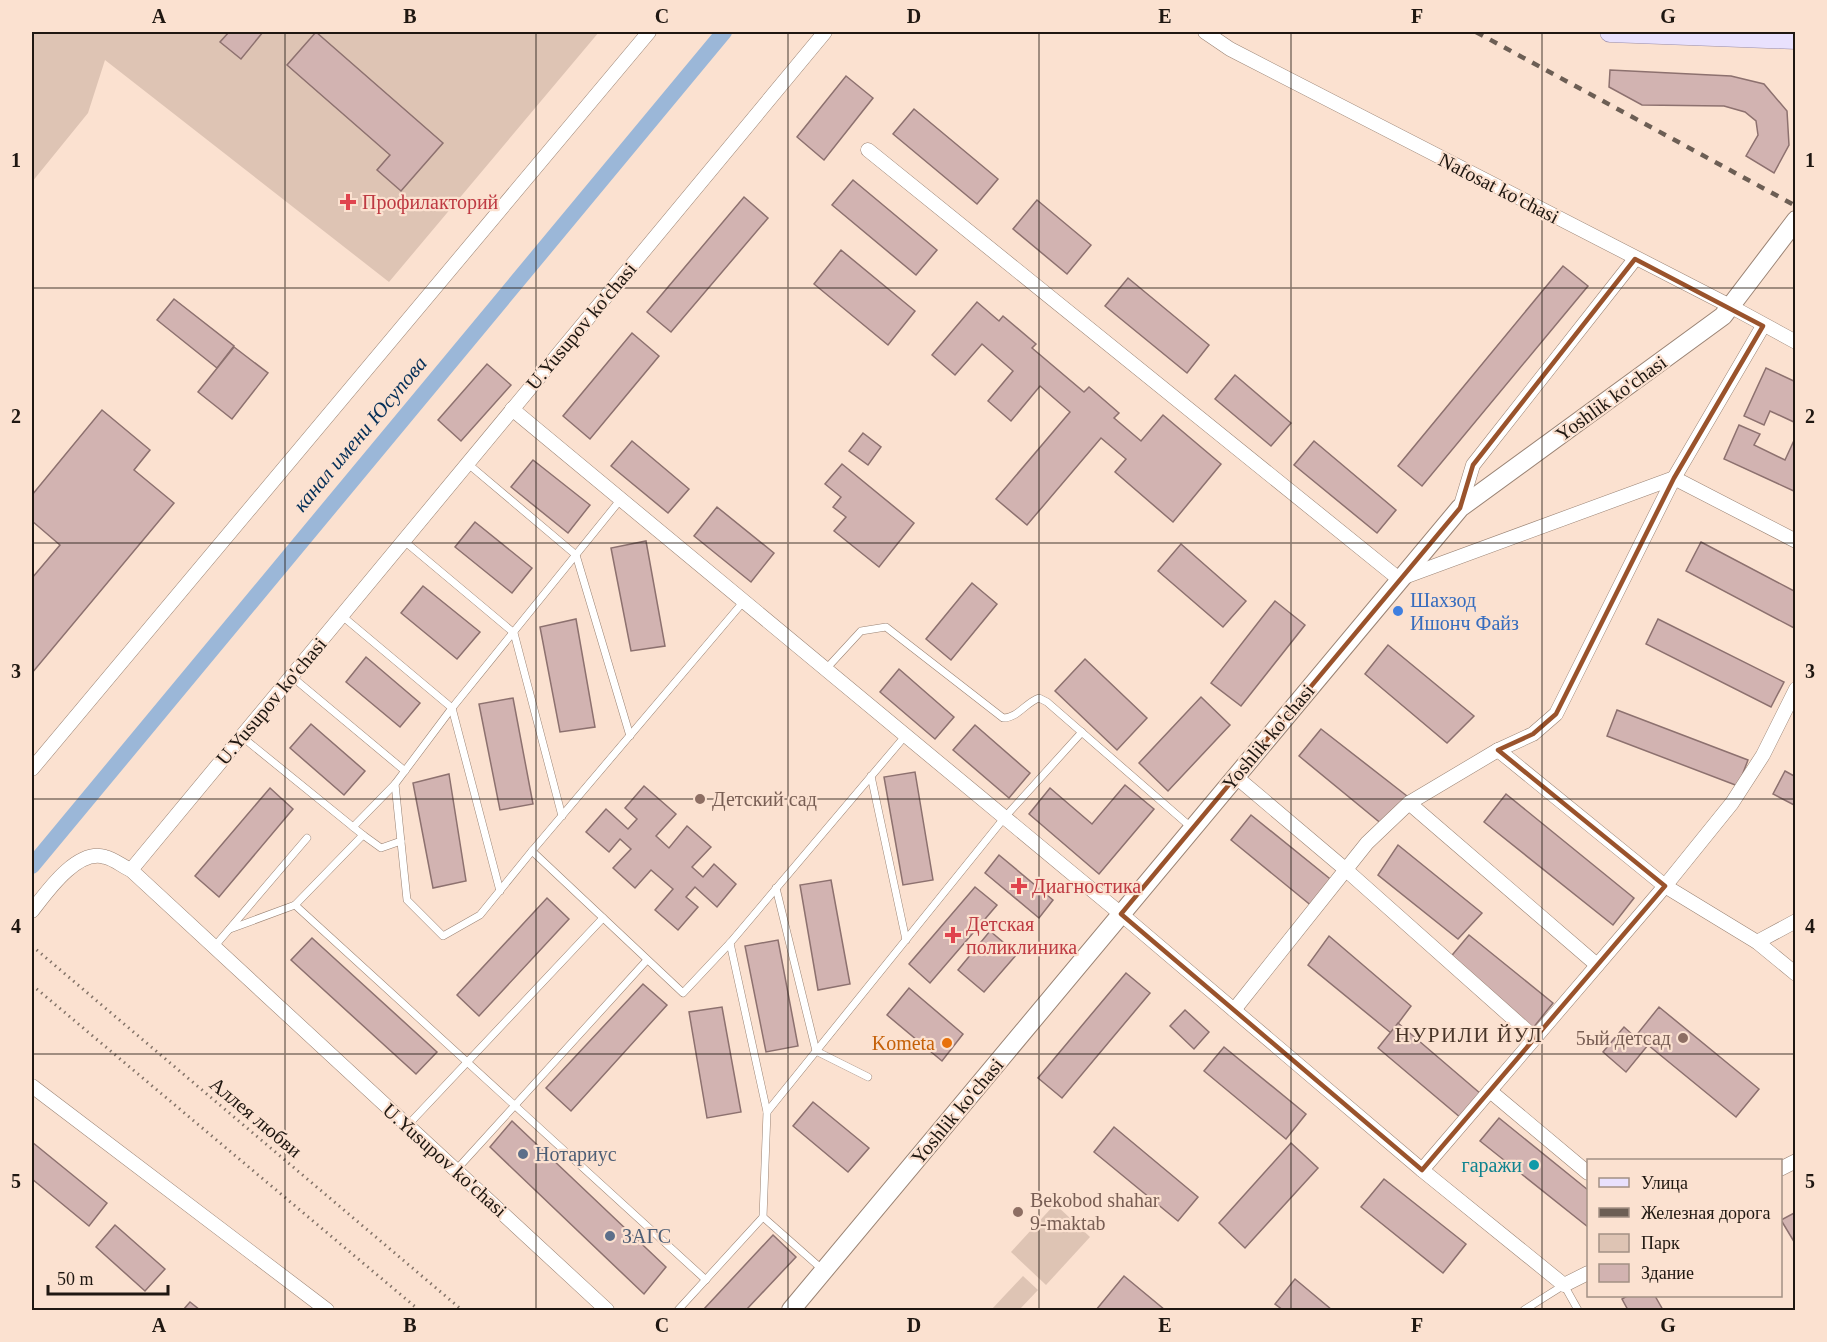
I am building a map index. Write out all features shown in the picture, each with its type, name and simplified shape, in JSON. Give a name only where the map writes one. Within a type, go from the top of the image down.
[{"type":"main road","points":[[1610,32],[1796,39]]},
{"type":"street","points":[[32,769],[649,32]]},
{"type":"street","name":"U.Yusupov ko'chasi","points":[[607,1311],[457,1169],[407,1126],[131,870],[825,32]]},
{"type":"street","name":"Nafosat ko'chasi","points":[[1205,32],[1230,49],[1796,342]]},
{"type":"street","points":[[868,150],[1399,579],[1674,478],[1796,541]]},
{"type":"street","name":"Yoshlik ko'chasi","points":[[791,1311],[1460,508],[1724,316],[1796,220]]},
{"type":"street","points":[[1460,508],[1473,465],[1635,259]]},
{"type":"street","points":[[1234,1010],[1366,843],[1409,803],[1498,750],[1533,734],[1556,714],[1674,478],[1763,326]]},
{"type":"street","points":[[512,409],[1121,914],[1422,1170],[1564,1285],[1587,1274]]},
{"type":"street","points":[[1422,1170],[1665,886],[1732,803],[1763,755],[1796,688]]},
{"type":"street","points":[[1498,750],[1665,886],[1757,942],[1796,974]]},
{"type":"street","points":[[1235,776],[1345,869],[1535,1038]]},
{"type":"street","points":[[1409,803],[1598,965]]},
{"type":"street","points":[[32,912],[66,870],[90,858],[103,856],[131,870]]},
{"type":"street","points":[[1757,942],[1796,921]]},
{"type":"street","points":[[32,1086],[327,1311]]},
{"type":"street","points":[[1490,1091],[1587,1172]]},
{"type":"street","points":[[1782,1168],[1796,1161]]},
{"type":"lane","points":[[467,463],[576,555],[630,736]]},
{"type":"lane","points":[[353,827],[395,784],[452,708],[621,499]]},
{"type":"lane","points":[[403,540],[514,633],[562,816]]},
{"type":"lane","points":[[395,784],[407,900],[443,936],[480,915],[744,601]]},
{"type":"lane","points":[[341,615],[452,708],[500,891]]},
{"type":"lane","points":[[826,669],[861,631],[886,627],[1003,718],[1010,718],[1039,698],[1047,702],[1192,828]]},
{"type":"lane","points":[[291,676],[405,771]]},
{"type":"lane","points":[[767,1112],[1005,817],[1082,732]]},
{"type":"lane","points":[[532,851],[683,993],[730,943],[906,735]]},
{"type":"lane","points":[[242,736],[381,848],[401,841]]},
{"type":"lane","points":[[871,776],[906,940]]},
{"type":"lane","points":[[228,930],[295,905],[363,835]]},
{"type":"lane","points":[[214,947],[307,838]]},
{"type":"lane","points":[[776,888],[816,1051],[868,1077]]},
{"type":"lane","points":[[295,905],[516,1104],[706,1280]]},
{"type":"lane","points":[[407,1126],[603,918]]},
{"type":"lane","points":[[678,1311],[763,1217],[767,1112],[730,943]]},
{"type":"lane","points":[[457,1169],[647,960]]},
{"type":"lane","points":[[763,1217],[824,1271]]},
{"type":"lane","points":[[1524,1311],[1564,1285],[1578,1311]]},
{"type":"path","name":"Аллея любви","points":[[32,946],[462,1311]]},
{"type":"path","points":[[32,985],[419,1311]]},
{"type":"highlighted area","points":[[1635,259],[1763,326],[1674,478],[1556,714],[1533,734],[1498,750],[1665,886],[1422,1170],[1121,914],[1460,508],[1473,465]]},
{"type":"green space","name":"Профилакторий","points":[[32,32],[599,32],[389,282],[105,60],[88,113],[32,182]]},
{"type":"green space","points":[[1055,1204],[1090,1237],[1046,1285],[1011,1252]]},
{"type":"green space","points":[[1023,1276],[1038,1290],[1019,1310],[991,1310]]},
{"type":"building","points":[[229,32],[263,32],[241,59],[220,42]]},
{"type":"building","points":[[316,32],[443,143],[401,191],[377,170],[390,155],[287,65]]},
{"type":"building","points":[[1610,70],[1731,76],[1764,84],[1787,111],[1789,145],[1774,173],[1746,156],[1758,135],[1756,121],[1745,112],[1724,106],[1642,105],[1609,87]]},
{"type":"building","points":[[846,76],[873,98],[824,160],[797,137]]},
{"type":"building","points":[[914,109],[998,179],[977,204],[893,134]]},
{"type":"building","points":[[853,180],[937,250],[916,275],[832,205]]},
{"type":"building","points":[[744,197],[768,218],[671,332],[647,312]]},
{"type":"building","points":[[1037,200],[1091,245],[1067,274],[1013,229]]},
{"type":"building","points":[[841,250],[915,311],[888,345],[814,284]]},
{"type":"building","points":[[1563,266],[1588,286],[1422,486],[1398,466]]},
{"type":"building","points":[[1128,278],[1209,345],[1187,373],[1105,306]]},
{"type":"building","points":[[174,299],[234,346],[217,368],[157,320]]},
{"type":"building","points":[[977,302],[999,321],[1003,316],[1036,344],[1032,348],[1084,392],[1089,387],[1119,413],[1114,418],[1141,441],[1163,415],[1221,464],[1173,522],[1115,472],[1126,459],[1101,438],[1027,525],[996,499],[1070,412],[1040,386],[1011,421],[988,401],[1013,371],[982,344],[955,375],[932,355]]},
{"type":"building","points":[[632,333],[659,356],[590,439],[563,416]]},
{"type":"building","points":[[234,347],[268,373],[232,419],[198,392]]},
{"type":"building","points":[[487,364],[511,385],[461,441],[438,420]]},
{"type":"building","points":[[1766,368],[1796,382],[1796,423],[1770,411],[1764,425],[1744,416]]},
{"type":"building","points":[[1235,375],[1291,423],[1271,446],[1215,399]]},
{"type":"building","points":[[102,410],[150,450],[134,470],[174,503],[32,673],[32,578],[60,545],[32,521],[32,495]]},
{"type":"building","points":[[1739,425],[1760,434],[1754,445],[1785,460],[1796,436],[1796,492],[1724,459]]},
{"type":"building","points":[[863,433],[881,447],[868,465],[849,451]]},
{"type":"building","points":[[632,441],[689,489],[668,513],[611,466]]},
{"type":"building","points":[[1314,441],[1396,510],[1377,533],[1294,465]]},
{"type":"building","points":[[533,460],[590,505],[568,533],[511,487]]},
{"type":"building","points":[[842,464],[914,523],[879,567],[834,531],[846,517],[833,507],[841,497],[825,484]]},
{"type":"building","points":[[717,507],[774,553],[751,582],[694,536]]},
{"type":"building","points":[[475,522],[532,568],[512,593],[455,547]]},
{"type":"building","points":[[646,541],[665,646],[631,651],[611,548]]},
{"type":"building","points":[[1701,542],[1796,592],[1796,629],[1686,571]]},
{"type":"building","points":[[1181,544],[1246,601],[1223,627],[1158,571]]},
{"type":"building","points":[[972,583],[997,604],[951,660],[926,639]]},
{"type":"building","points":[[423,586],[480,632],[457,659],[401,613]]},
{"type":"building","points":[[1275,601],[1305,625],[1241,706],[1211,683]]},
{"type":"building","points":[[576,619],[595,727],[560,732],[540,627]]},
{"type":"building","points":[[1658,619],[1784,682],[1771,707],[1646,644]]},
{"type":"building","points":[[1388,645],[1474,716],[1447,743],[1365,674]]},
{"type":"building","points":[[366,657],[420,703],[400,727],[346,682]]},
{"type":"building","points":[[1085,659],[1147,718],[1117,750],[1055,691]]},
{"type":"building","points":[[899,669],[954,717],[935,739],[880,692]]},
{"type":"building","points":[[1201,697],[1230,725],[1168,791],[1139,763]]},
{"type":"building","points":[[513,698],[533,804],[500,810],[479,704]]},
{"type":"building","points":[[1617,710],[1748,760],[1738,786],[1607,736]]},
{"type":"building","points":[[311,724],[365,771],[344,795],[290,748]]},
{"type":"building","points":[[975,725],[1030,773],[1009,798],[953,750]]},
{"type":"building","points":[[1321,729],[1407,796],[1383,825],[1299,756]]},
{"type":"building","points":[[1785,771],[1796,777],[1796,806],[1773,794]]},
{"type":"building","points":[[915,772],[933,880],[903,885],[884,777]]},
{"type":"building","points":[[449,774],[466,881],[433,888],[413,783]]},
{"type":"building","points":[[1125,785],[1154,809],[1099,874],[1029,814],[1050,788],[1092,824]]},
{"type":"building","points":[[644,786],[676,814],[656,836],[669,848],[687,826],[711,847],[692,867],[703,877],[714,864],[736,884],[717,907],[695,887],[686,897],[698,907],[678,930],[655,910],[673,889],[651,870],[635,888],[613,868],[631,849],[620,839],[609,852],[586,832],[606,809],[628,829],[637,819],[625,808]]},
{"type":"building","points":[[270,788],[293,809],[219,897],[195,876]]},
{"type":"building","points":[[1506,794],[1634,898],[1613,925],[1484,822]]},
{"type":"building","points":[[1251,815],[1334,882],[1313,907],[1231,840]]},
{"type":"building","points":[[1398,845],[1482,913],[1458,939],[1378,875]]},
{"type":"building","name":"Диагностика","points":[[999,855],[1053,900],[1039,918],[985,873]]},
{"type":"building","points":[[831,880],[850,984],[818,990],[800,885]]},
{"type":"building","name":"Детская поликлиника","points":[[975,887],[997,905],[930,983],[909,964]]},
{"type":"building","points":[[547,898],[569,919],[479,1016],[457,995]]},
{"type":"building","points":[[990,931],[1017,954],[984,992],[958,970]]},
{"type":"building","points":[[1469,935],[1553,1003],[1533,1028],[1448,960]]},
{"type":"building","points":[[1329,936],[1411,1006],[1391,1033],[1308,965]]},
{"type":"building","points":[[312,938],[437,1052],[416,1074],[291,960]]},
{"type":"building","points":[[778,940],[798,1046],[766,1052],[745,946]]},
{"type":"building","points":[[1126,973],[1150,993],[1062,1098],[1038,1078]]},
{"type":"building","points":[[643,984],[667,1005],[571,1111],[546,1088]]},
{"type":"building","points":[[909,988],[963,1034],[942,1061],[887,1015]]},
{"type":"building","points":[[722,1007],[741,1112],[707,1118],[689,1012]]},
{"type":"building","points":[[1659,1007],[1759,1089],[1736,1117],[1648,1045],[1626,1072],[1603,1052],[1624,1027],[1635,1037]]},
{"type":"building","points":[[1185,1010],[1209,1032],[1194,1049],[1170,1026]]},
{"type":"building","points":[[1398,1023],[1481,1094],[1461,1118],[1378,1048]]},
{"type":"building","points":[[1224,1047],[1306,1114],[1286,1139],[1204,1071]]},
{"type":"building","points":[[813,1102],[869,1148],[848,1172],[793,1126]]},
{"type":"building","name":"гаражи","points":[[1499,1118],[1587,1189],[1587,1226],[1480,1141]]},
{"type":"building","points":[[512,1121],[666,1267],[644,1294],[490,1147]]},
{"type":"building","points":[[1114,1127],[1198,1197],[1178,1221],[1094,1152]]},
{"type":"building","points":[[32,1142],[107,1203],[89,1226],[32,1179]]},
{"type":"building","points":[[1291,1143],[1318,1168],[1245,1248],[1219,1223]]},
{"type":"building","points":[[1384,1179],[1466,1244],[1443,1273],[1361,1207]]},
{"type":"building","points":[[1796,1212],[1796,1245],[1782,1222],[1782,1219]]},
{"type":"building","points":[[115,1225],[165,1269],[145,1291],[96,1247]]},
{"type":"building","points":[[773,1235],[796,1257],[746,1310],[703,1310]]},
{"type":"building","points":[[1124,1276],[1165,1310],[1096,1310]]},
{"type":"building","points":[[1295,1279],[1332,1310],[1283,1310],[1275,1304]]},
{"type":"building","points":[[1656,1297],[1663,1310],[1628,1310],[1622,1299]]},
{"type":"building","points":[[190,1302],[200,1310],[183,1310]]},
{"type":"waterway","name":"канал имени Юсупова","points":[[32,866],[724,32]]},
{"type":"railway","points":[[1476,32],[1796,206]]},
{"type":"place","name":"Профилакторий","points":[[348,202]]},
{"type":"place","name":"Шахзод Ишонч Файз","points":[[1398,611]]},
{"type":"place","name":"Детский сад","points":[[700,799]]},
{"type":"place","name":"Диагностика","points":[[1019,886]]},
{"type":"place","name":"Детская поликлиника","points":[[953,935]]},
{"type":"place","name":"5ый детсад","points":[[1683,1038]]},
{"type":"place","name":"Kometa","points":[[947,1043]]},
{"type":"place","name":"Нотариус","points":[[523,1154]]},
{"type":"place","name":"гаражи","points":[[1534,1165]]},
{"type":"place","name":"Bekobod shahar 9-maktab","points":[[1018,1212]]},
{"type":"place","name":"ЗАГС","points":[[610,1236]]},
{"type":"district","name":"НУРИЛИ ЙУЛ","points":[[1469,1035]]}]
